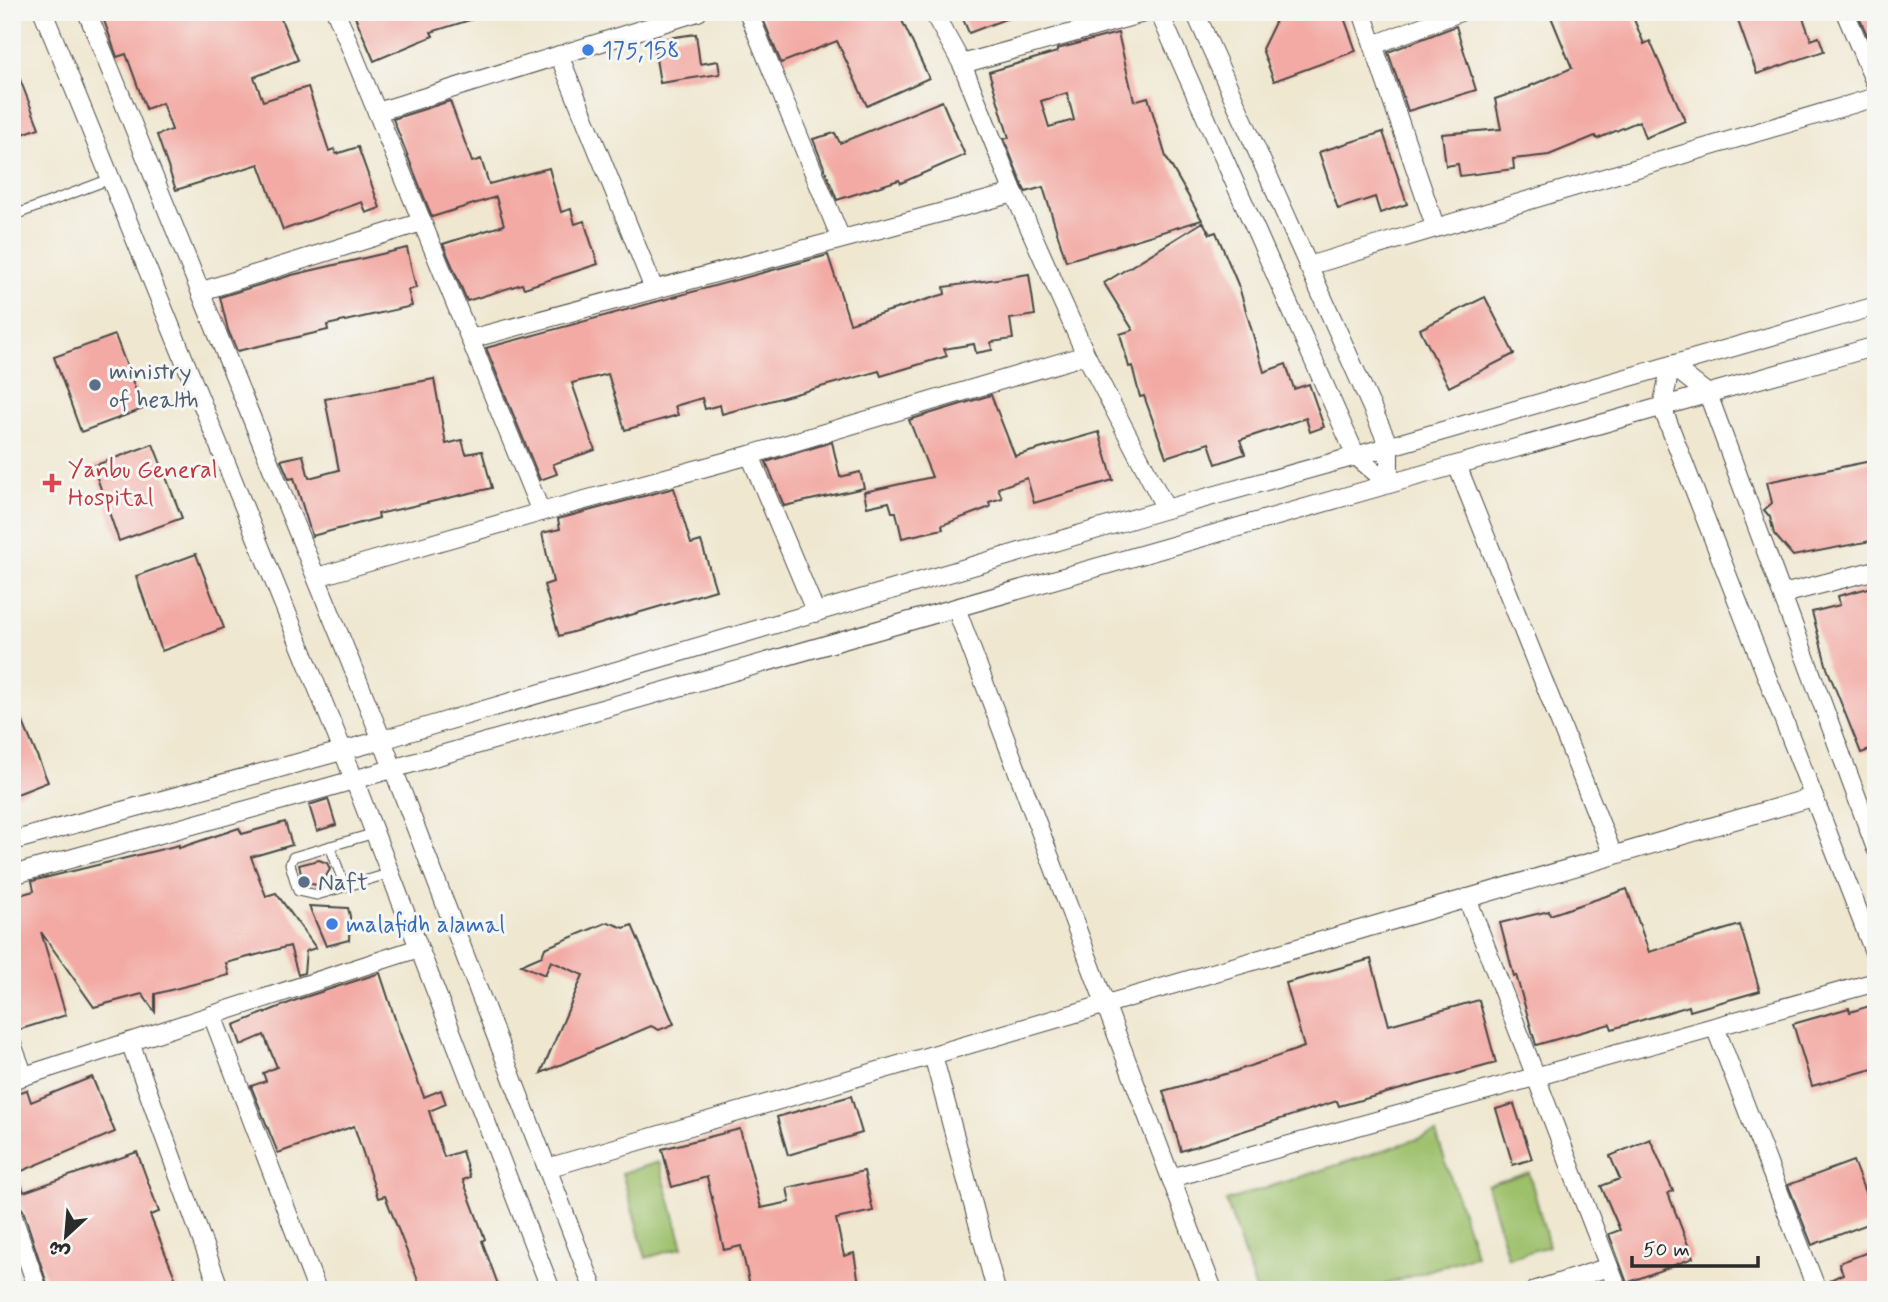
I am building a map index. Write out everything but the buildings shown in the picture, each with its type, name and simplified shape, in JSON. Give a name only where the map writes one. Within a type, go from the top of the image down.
[{"type":"street","points":[[43,12],[355,780],[551,1290]]},
{"type":"street","points":[[87,12],[382,740],[594,1290]]},
{"type":"street","points":[[336,12],[541,512]]},
{"type":"street","points":[[377,113],[698,12]]},
{"type":"street","points":[[748,12],[841,239]]},
{"type":"street","points":[[933,12],[962,64],[1014,193],[1086,355],[1166,509]]},
{"type":"street","points":[[962,64],[1147,12]]},
{"type":"street","points":[[1159,12],[1356,456],[1389,484]]},
{"type":"street","points":[[1195,12],[1389,446],[1389,484]]},
{"type":"street","points":[[1362,12],[1436,226]]},
{"type":"street","points":[[1374,45],[1460,12]]},
{"type":"street","points":[[1845,12],[1876,85]]},
{"type":"street","points":[[559,55],[654,289]]},
{"type":"street","points":[[1308,265],[1876,97]]},
{"type":"street","points":[[470,339],[1014,193]]},
{"type":"street","points":[[202,291],[422,222]]},
{"type":"street","points":[[12,841],[382,740],[1166,509],[1876,306]]},
{"type":"street","points":[[12,875],[355,780],[1876,346]]},
{"type":"street","points":[[317,577],[750,455],[1086,355]]},
{"type":"street","points":[[1671,365],[1708,394],[1876,849]]},
{"type":"street","points":[[1671,365],[1662,407],[1876,957]]},
{"type":"street","points":[[750,455],[816,613]]},
{"type":"street","points":[[1457,465],[1613,855]]},
{"type":"street","points":[[1783,594],[1876,570]]},
{"type":"street","points":[[956,608],[1213,1290]]},
{"type":"street","points":[[547,1168],[1813,797]]},
{"type":"street","points":[[1467,898],[1618,1290]]},
{"type":"street","points":[[12,1044],[18,1078],[419,948]]},
{"type":"street","points":[[1171,1178],[1876,982]]},
{"type":"street","points":[[212,1015],[317,1290]]},
{"type":"street","points":[[1716,1027],[1817,1290]]},
{"type":"street","points":[[130,1042],[220,1290]]},
{"type":"street","points":[[933,1055],[996,1290]]},
{"type":"street","points":[[12,1214],[38,1290]]},
{"type":"street","points":[[1536,1290],[1609,1266]]},
{"type":"lane","points":[[12,216],[110,179]]},
{"type":"lane","points":[[375,833],[293,857],[290,864],[298,891],[317,895],[390,873]]},
{"type":"lane","points":[[330,846],[345,887]]},
{"type":"green space","points":[[1436,1133],[1476,1255],[1369,1290],[1256,1290],[1226,1201]]},
{"type":"green space","points":[[659,1162],[683,1247],[646,1258],[622,1173]]},
{"type":"green space","points":[[1529,1173],[1549,1246],[1508,1258],[1487,1185]]},
{"type":"place","name":"175,158","points":[[588,50]]},
{"type":"place","name":"ministry of health","points":[[95,385]]},
{"type":"place","name":"Yanbu General Hospital","points":[[52,483]]},
{"type":"place","name":"Naft","points":[[304,882]]},
{"type":"place","name":"malafidh alamal","points":[[332,924]]}]
